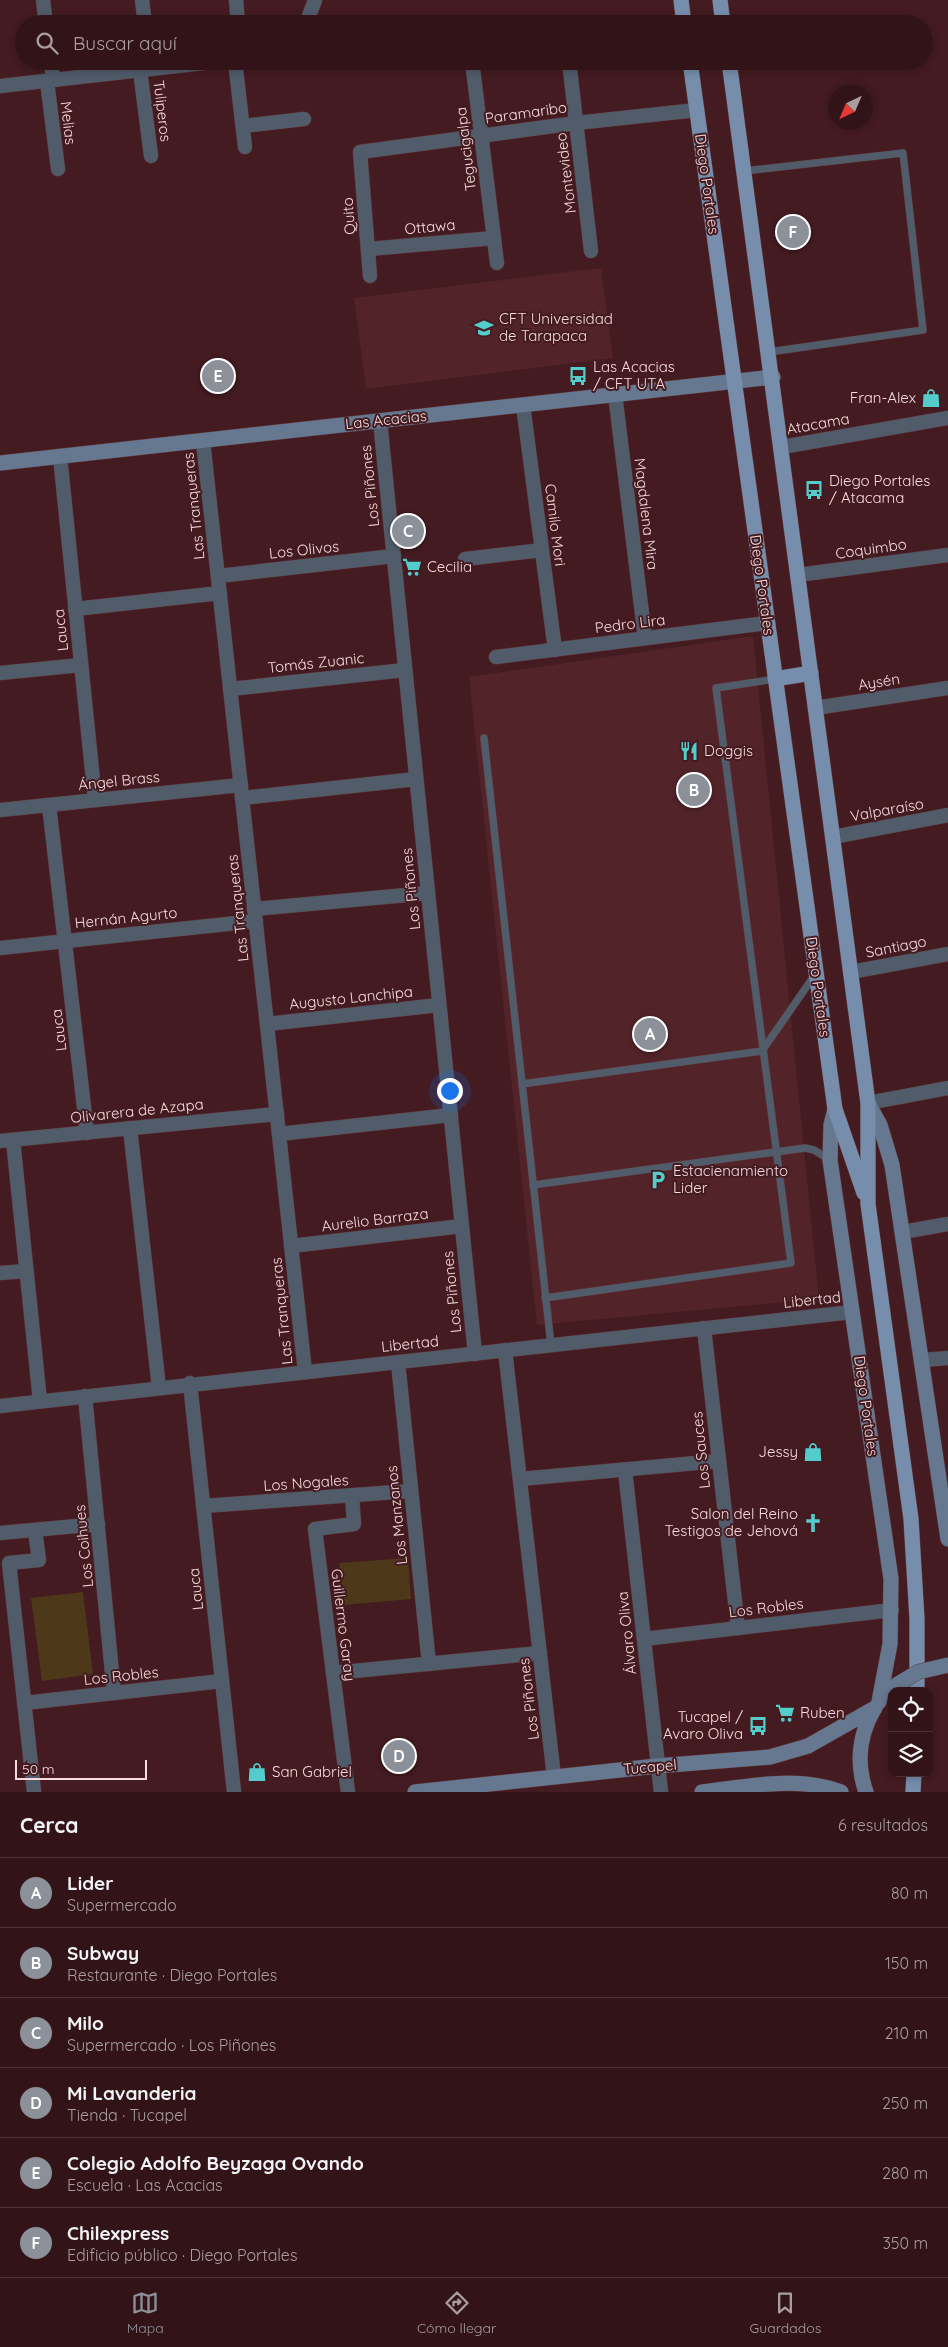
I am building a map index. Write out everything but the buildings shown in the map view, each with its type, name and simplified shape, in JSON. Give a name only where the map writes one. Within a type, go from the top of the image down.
[{"type":"main road","points":[[681,0],[683,15]]},
{"type":"main road","points":[[720,0],[722,15]]},
{"type":"main road","name":"Diego Portales","points":[[691,70],[834,1109],[868,1204]]},
{"type":"main road","name":"Diego Portales","points":[[730,70],[868,1103],[868,1204],[911,1519],[916,1595],[917,1687]]},
{"type":"main road","points":[[775,679],[811,673]]},
{"type":"main road","points":[[913,1792],[914,1777]]},
{"type":"street","points":[[43,0],[45,15]]},
{"type":"street","points":[[142,0],[144,15]]},
{"type":"street","points":[[236,0],[237,15]]},
{"type":"street","points":[[309,15],[315,0]]},
{"type":"street","name":"Melias","points":[[51,70],[58,169]]},
{"type":"street","points":[[0,86],[126,70]]},
{"type":"street","name":"Tuliperos","points":[[147,70],[151,156]]},
{"type":"street","points":[[236,70],[245,147]]},
{"type":"street","name":"Tegucigalpa","points":[[473,70],[497,263]]},
{"type":"street","name":"Montevideo","points":[[570,70],[591,251]]},
{"type":"street","name":"Paramaribo","points":[[360,152],[576,123],[697,110]]},
{"type":"street","points":[[243,126],[304,119]]},
{"type":"street","name":"Quito","points":[[360,152],[370,276]]},
{"type":"street","name":"Ottawa","points":[[369,249],[494,238]]},
{"type":"street","name":"Las Acacias","points":[[0,463],[772,377]]},
{"type":"street","name":"Magdalena Mira","points":[[615,394],[645,638]]},
{"type":"street","name":"Camilo Mori","points":[[523,405],[555,650]]},
{"type":"street","name":"Atacama","points":[[782,447],[948,418]]},
{"type":"street","name":"Los Piñones","points":[[380,421],[475,1354]]},
{"type":"street","name":"Las Tranqueras","points":[[203,441],[305,1372]]},
{"type":"street","name":"Lauca","points":[[60,456],[95,800]]},
{"type":"street","points":[[465,559],[542,550]]},
{"type":"street","name":"Coquimbo","points":[[798,575],[948,555]]},
{"type":"street","name":"Los Olivos","points":[[218,576],[394,556]]},
{"type":"street","points":[[76,609],[220,593]]},
{"type":"street","name":"Pedro Lira","points":[[496,658],[767,623]]},
{"type":"street","points":[[0,673],[81,665]]},
{"type":"street","name":"Tomás Zuanic","points":[[230,689],[405,670]]},
{"type":"street","name":"Aysén","points":[[815,708],[948,688]]},
{"type":"street","name":"Ángel Brass","points":[[0,810],[95,800],[416,779]]},
{"type":"street","name":"Lauca","points":[[49,805],[87,1133]]},
{"type":"street","name":"Valparaíso","points":[[832,837],[948,815]]},
{"type":"street","name":"Hernán Agurto","points":[[0,948],[428,892]]},
{"type":"street","name":"Santiago","points":[[851,972],[948,954]]},
{"type":"street","name":"Augusto Lanchipa","points":[[267,1024],[439,1005]]},
{"type":"street","points":[[868,1103],[948,1088]]},
{"type":"street","name":"Diego Portales","points":[[868,1103],[886,1144],[903,1232],[922,1360],[945,1492],[948,1539]]},
{"type":"street","name":"Diego Portales","points":[[834,1109],[831,1125],[830,1160],[891,1579],[890,1644],[877,1705]]},
{"type":"street","name":"Olivarera de Azapa","points":[[6,1141],[277,1114]]},
{"type":"street","points":[[279,1134],[450,1115]]},
{"type":"street","points":[[130,1128],[159,1388]]},
{"type":"street","points":[[6,1141],[26,1271],[40,1401]]},
{"type":"street","points":[[903,1232],[948,1224]]},
{"type":"street","name":"Aurelio Barraza","points":[[291,1246],[462,1226]]},
{"type":"street","points":[[0,1273],[26,1271]]},
{"type":"street","name":"Libertad","points":[[0,1406],[852,1312]]},
{"type":"street","name":"Los Sauces","points":[[704,1328],[738,1628]]},
{"type":"street","name":"Los Piñones","points":[[505,1350],[554,1777]]},
{"type":"street","points":[[922,1360],[948,1358]]},
{"type":"street","name":"Los Manzanos","points":[[398,1362],[429,1664]]},
{"type":"street","name":"Lauca","points":[[190,1384],[234,1792]]},
{"type":"street","name":"Los Coihues","points":[[85,1396],[114,1693]]},
{"type":"street","points":[[520,1479],[718,1461]]},
{"type":"street","name":"Álvaro Oliva","points":[[626,1470],[661,1792]]},
{"type":"street","name":"Los Nogales","points":[[203,1506],[410,1492]]},
{"type":"street","name":"Guillermo Garay","points":[[348,1792],[315,1528],[354,1524],[352,1496]]},
{"type":"street","points":[[0,1534],[98,1524]]},
{"type":"street","points":[[34,1792],[9,1563],[39,1560],[35,1530]]},
{"type":"street","name":"Los Robles","points":[[644,1639],[892,1610]]},
{"type":"street","points":[[333,1673],[540,1653]]},
{"type":"street","points":[[866,1792],[861,1775],[862,1735],[877,1705],[893,1687],[918,1672],[948,1665]]},
{"type":"street","name":"Los Robles","points":[[24,1703],[222,1681]]},
{"type":"street","name":"Tucapel","points":[[415,1792],[657,1766],[783,1755],[823,1739],[877,1705]]},
{"type":"street","points":[[702,1792],[790,1783],[820,1785],[841,1792]]},
{"type":"lane","points":[[744,170],[903,154],[924,330],[769,352]]},
{"type":"lane","points":[[546,1298],[790,1263],[716,688],[775,679]]},
{"type":"lane","points":[[484,738],[551,1345]]},
{"type":"lane","points":[[522,1084],[762,1051],[816,974]]},
{"type":"lane","points":[[533,1185],[810,1148],[830,1160]]},
{"type":"shaded area","name":"CFT Universidad de Tarapaca","points":[[601,268],[613,358],[366,389],[354,298]]},
{"type":"shaded area","points":[[753,636],[819,1299],[537,1325],[469,677]]},
{"type":"shaded area","points":[[408,1558],[411,1599],[343,1605],[339,1563]]},
{"type":"shaded area","points":[[83,1592],[93,1674],[42,1681],[31,1598]]},
{"type":"place","name":"Chilexpress","points":[[793,232]]},
{"type":"place","name":"CFT Universidad de Tarapaca","points":[[484,328]]},
{"type":"place","name":"Colegio Adolfo Beyzaga Ovando","points":[[218,376]]},
{"type":"place","name":"Las Acacias / CFT UTA","points":[[578,376]]},
{"type":"place","name":"Fran-Alex","points":[[931,398]]},
{"type":"place","name":"Diego Portales / Atacama","points":[[814,490]]},
{"type":"place","name":"Milo","points":[[408,531]]},
{"type":"place","name":"Cecilia","points":[[412,567]]},
{"type":"place","name":"Doggis","points":[[689,751]]},
{"type":"place","name":"Subway","points":[[694,790]]},
{"type":"place","name":"Lider","points":[[650,1034]]},
{"type":"place","name":"Estacienamiento Lider","points":[[658,1180]]},
{"type":"place","name":"Jessy","points":[[813,1452]]},
{"type":"place","name":"Salon del Reino Testigos de Jehová","points":[[813,1523]]},
{"type":"place","name":"Ruben","points":[[785,1713]]},
{"type":"place","name":"Tucapel / Avaro Oliva","points":[[758,1726]]},
{"type":"place","name":"Mi Lavanderia","points":[[399,1756]]},
{"type":"place","name":"San Gabriel","points":[[257,1772]]}]
